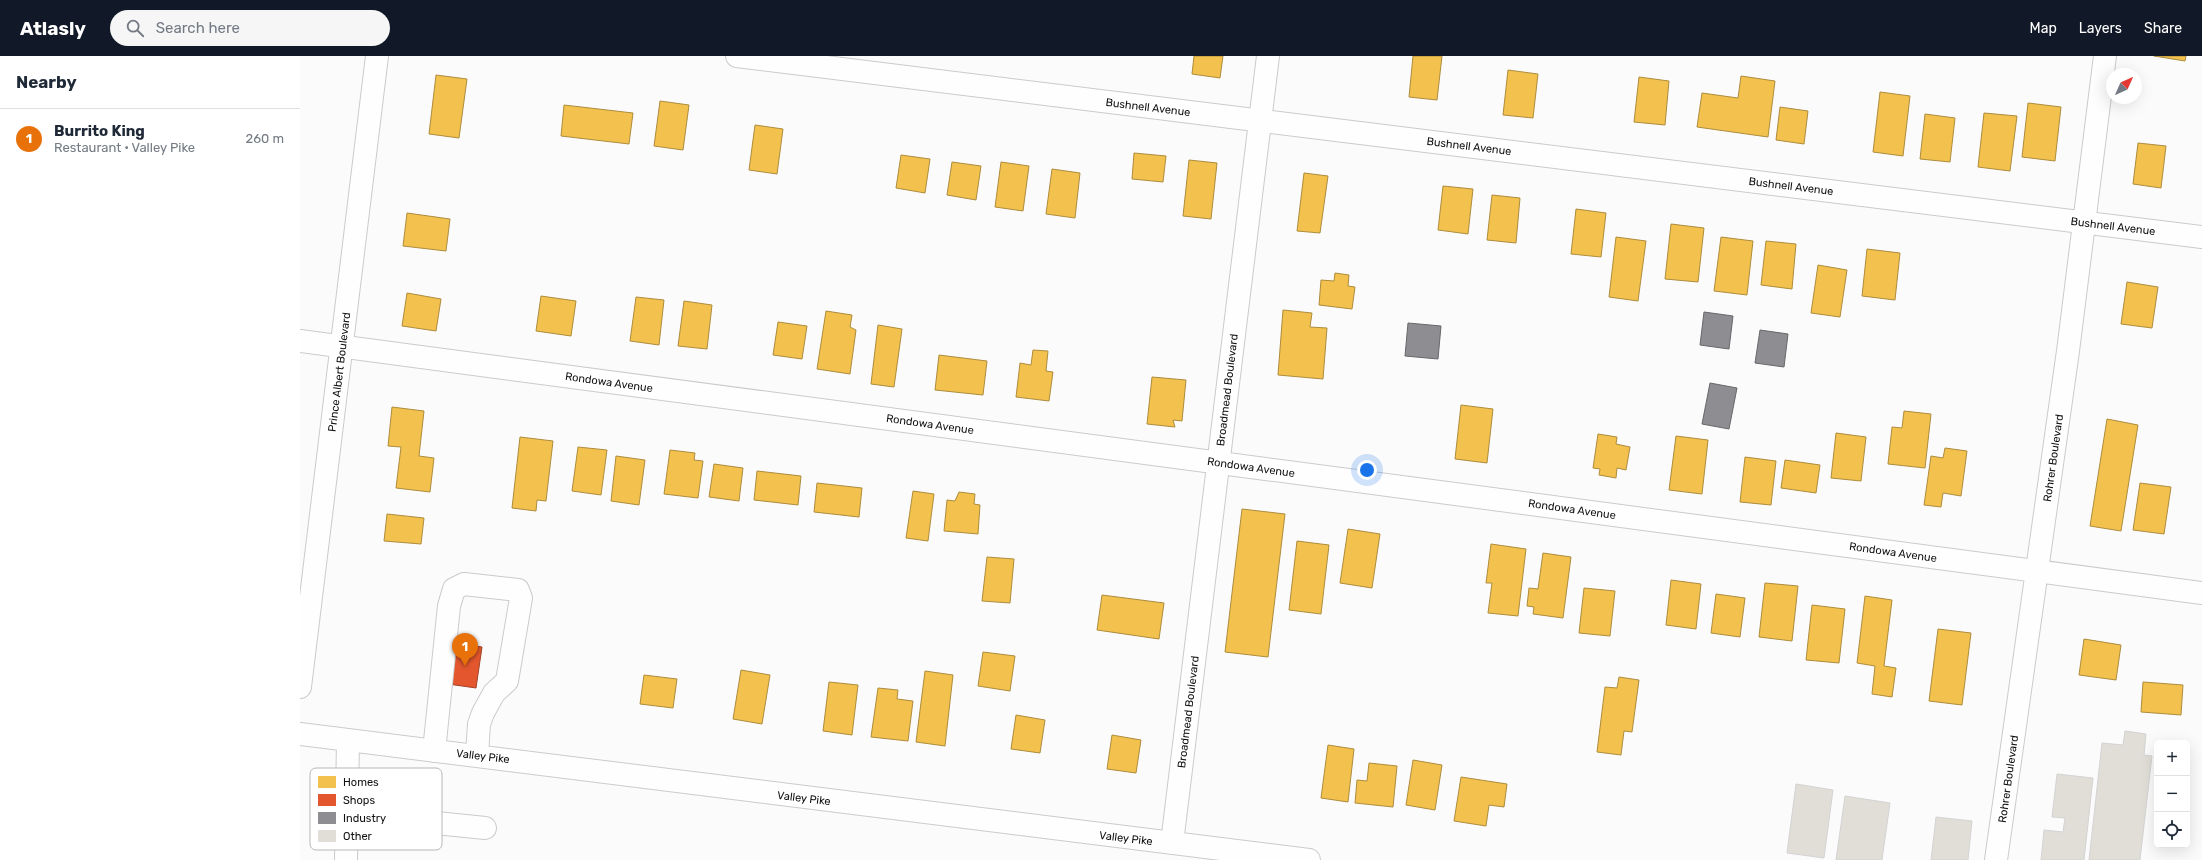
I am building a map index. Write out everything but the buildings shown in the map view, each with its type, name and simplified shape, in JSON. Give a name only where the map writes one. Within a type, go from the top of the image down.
[{"type":"street","name":"Prince Albert Boulevard","points":[[300,688],[378,56]]},
{"type":"street","name":"Bushnell Avenue","points":[[737,56],[2202,237]]},
{"type":"street","name":"Broadmead Boulevard","points":[[1172,843],[1268,56]]},
{"type":"street","name":"Rohrer Boulevard","points":[[1996,860],[2068,351],[2105,56]]},
{"type":"street","name":"Rondowa Avenue","points":[[300,341],[2202,593]]},
{"type":"street","points":[[434,751],[449,606],[454,589],[464,584],[518,590],[521,598],[507,681],[494,693],[483,713],[479,724],[477,755]]},
{"type":"street","name":"Valley Pike","points":[[300,734],[477,755],[674,782],[1309,860]]},
{"type":"street","points":[[348,740],[348,768]]},
{"type":"street","points":[[442,824],[485,828]]},
{"type":"street","points":[[346,850],[346,860]]},
{"type":"place","name":"Burrito King","points":[[465,666]]}]
